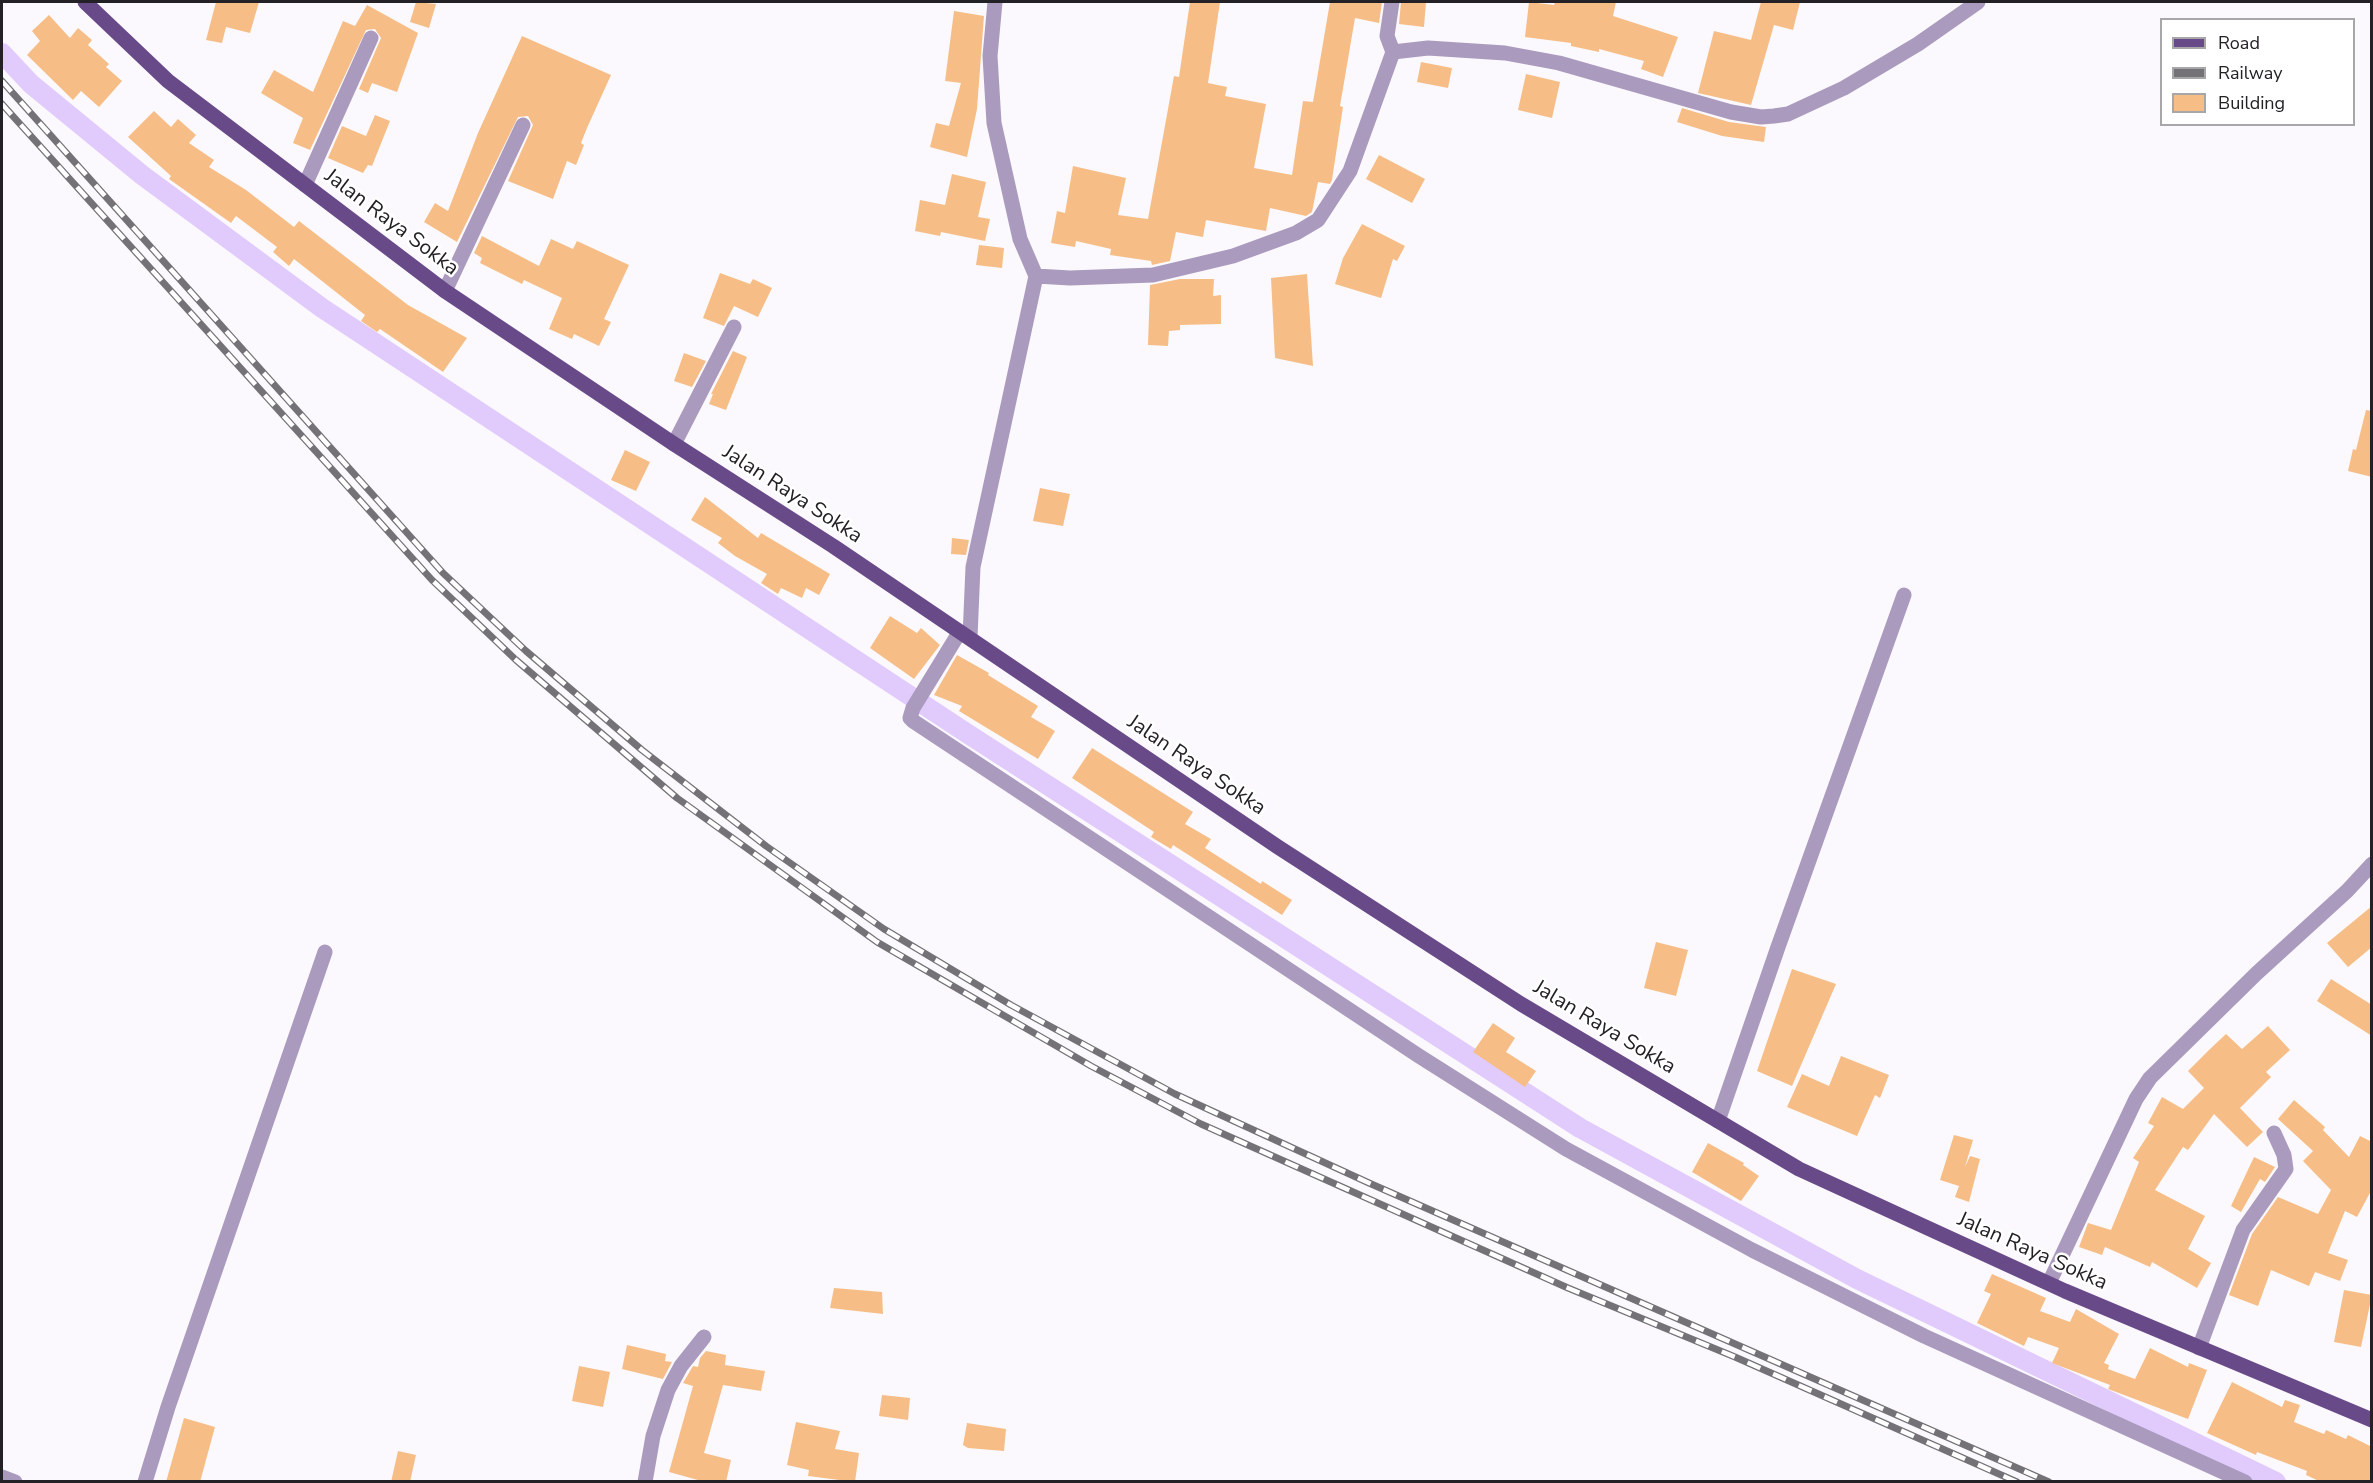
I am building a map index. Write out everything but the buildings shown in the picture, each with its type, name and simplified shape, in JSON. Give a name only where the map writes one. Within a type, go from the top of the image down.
[{"type":"main road","name":"Jalan Raya Sokka","points":[[85,2],[168,81],[446,291],[674,444],[824,539],[1278,847],[1512,998],[1799,1169],[2049,1283],[2372,1420]]},
{"type":"street","points":[[995,2],[990,56],[994,123],[1020,240],[1036,276],[973,567],[964,635],[933,677],[913,708],[910,718],[1428,1062],[1566,1149],[1670,1207],[1924,1336],[2245,1482]]},
{"type":"street","points":[[1036,276],[1070,278],[1153,275],[1233,256],[1296,233],[1318,220],[1350,171],[1393,52],[1387,36],[1392,2]]},
{"type":"street","points":[[1393,52],[1428,48],[1505,52],[1559,63],[1731,112],[1774,117],[1788,114],[1844,88],[1918,44],[1978,2]]},
{"type":"street","points":[[305,185],[371,38]]},
{"type":"street","points":[[446,291],[523,125]]},
{"type":"street","points":[[674,444],[734,327]]},
{"type":"street","points":[[1718,1121],[1904,596]]},
{"type":"street","points":[[2049,1283],[2136,1099],[2150,1078],[2257,973],[2347,891],[2372,864]]},
{"type":"street","points":[[145,1482],[168,1407],[325,952]]},
{"type":"street","points":[[2199,1348],[2243,1230],[2286,1169],[2284,1155],[2274,1133]]},
{"type":"street","points":[[645,1482],[652,1436],[668,1390],[681,1366],[704,1337]]},
{"type":"street","points":[[2,1478],[15,1482]]},
{"type":"waterway","points":[[2,53],[31,84],[142,175],[322,308],[968,734],[1580,1128],[1857,1279],[2276,1482]]},
{"type":"railway","points":[[2,81],[443,573],[526,651],[642,750],[766,846],[884,929],[1011,1005],[1175,1094],[1369,1183],[2049,1482]]},
{"type":"railway","points":[[2,104],[432,580],[516,660],[677,798],[877,942],[1091,1066],[1201,1124],[1568,1288],[1735,1357],[2017,1482]]}]
